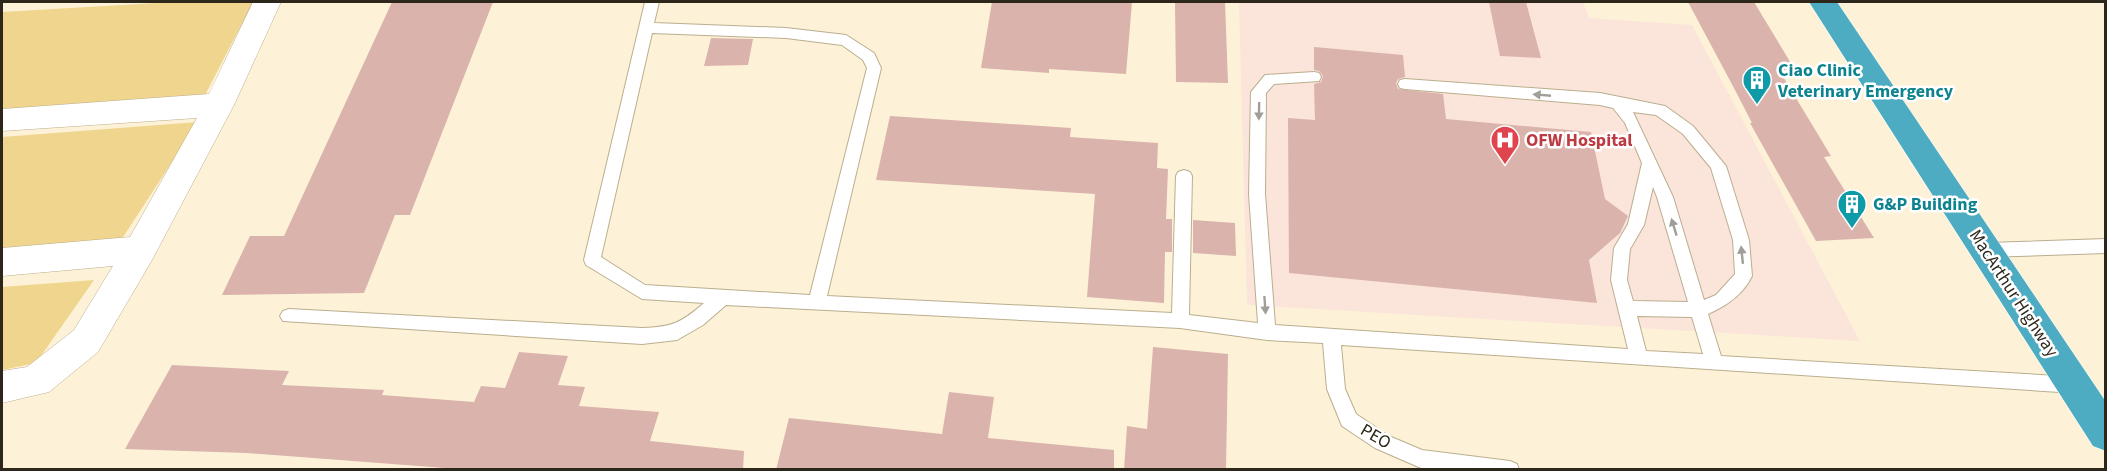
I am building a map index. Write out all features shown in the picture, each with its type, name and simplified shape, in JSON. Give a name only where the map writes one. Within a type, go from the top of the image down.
[{"type":"highway","name":"MacArthur Highway","points":[[1823,2],[2106,434]]},
{"type":"street","points":[[2,387],[36,381],[86,341],[140,250],[219,105],[267,2]]},
{"type":"street","points":[[2,120],[219,105]]},
{"type":"street","points":[[2,262],[140,250]]},
{"type":"lane","points":[[652,2],[592,260],[642,292],[1180,321],[1267,332],[2075,386]]},
{"type":"lane","points":[[646,28],[786,33],[846,40],[869,57],[874,68],[817,303]]},
{"type":"lane","points":[[1267,332],[1257,194],[1259,92],[1270,79],[1314,77]]},
{"type":"lane","points":[[1406,84],[1600,99],[1660,110],[1688,130],[1718,166],[1741,240],[1744,276],[1722,300],[1698,310],[1627,308]]},
{"type":"lane","points":[[1618,104],[1631,120],[1665,197],[1714,363]]},
{"type":"lane","points":[[1639,358],[1619,280],[1622,248],[1636,225],[1650,163]]},
{"type":"lane","points":[[1180,321],[1184,176]]},
{"type":"lane","points":[[1986,250],[2106,246]]},
{"type":"lane","points":[[289,316],[652,336],[671,335],[697,320],[723,297]]},
{"type":"lane","name":"PEO","points":[[1331,336],[1336,389],[1349,420],[1382,442],[1421,459],[1510,470]]},
{"type":"shaded area","points":[[173,2],[253,2],[203,99],[2,112],[2,12]]},
{"type":"shaded area","name":"OFW Hospital","points":[[1239,2],[1583,2],[1589,18],[1692,25],[1860,341],[1247,305]]},
{"type":"shaded area","points":[[198,122],[116,248],[2,256],[2,137]]},
{"type":"shaded area","points":[[94,280],[36,363],[2,370],[2,287]]},
{"type":"building","points":[[392,2],[493,2],[410,215],[395,215],[364,293],[222,295],[250,236],[284,236]]},
{"type":"building","points":[[992,2],[1132,2],[1126,74],[1049,69],[1049,73],[981,68]]},
{"type":"building","points":[[1175,2],[1225,2],[1228,83],[1176,82]]},
{"type":"building","points":[[1489,2],[1526,2],[1541,58],[1500,56]]},
{"type":"building","points":[[1688,2],[1754,2],[1795,70],[1779,70],[1831,156],[1824,157],[1874,238],[1816,241],[1750,123],[1752,123]]},
{"type":"building","points":[[711,38],[753,39],[748,65],[704,66]]},
{"type":"building","points":[[1314,47],[1403,55],[1405,77],[1398,79],[1396,83],[1398,89],[1443,94],[1446,119],[1591,132],[1605,199],[1628,216],[1620,233],[1589,260],[1597,303],[1289,273],[1288,118],[1315,120],[1314,84],[1321,82],[1323,76],[1319,71],[1314,70]]},
{"type":"building","points":[[890,116],[1071,128],[1070,137],[1158,143],[1157,168],[1168,169],[1166,219],[1172,219],[1172,252],[1165,252],[1164,303],[1087,297],[1095,194],[876,180]]},
{"type":"building","points":[[1193,220],[1235,223],[1236,256],[1193,253]]},
{"type":"building","points":[[1153,347],[1228,354],[1226,470],[1124,470],[1127,426],[1147,429]]},
{"type":"building","points":[[519,352],[568,356],[558,385],[585,387],[579,406],[659,412],[650,441],[744,451],[743,470],[471,470],[247,453],[125,449],[172,365],[289,371],[282,385],[384,390],[382,395],[474,402],[481,386],[505,388]]},
{"type":"building","points":[[949,392],[994,397],[988,438],[1114,450],[1114,470],[776,470],[789,418],[942,434]]},
{"type":"place","name":"Ciao Clinic Veterinary Emergency","points":[[1757,106]]},
{"type":"place","name":"OFW Hospital","points":[[1505,166]]},
{"type":"place","name":"G&P Building","points":[[1852,230]]}]
